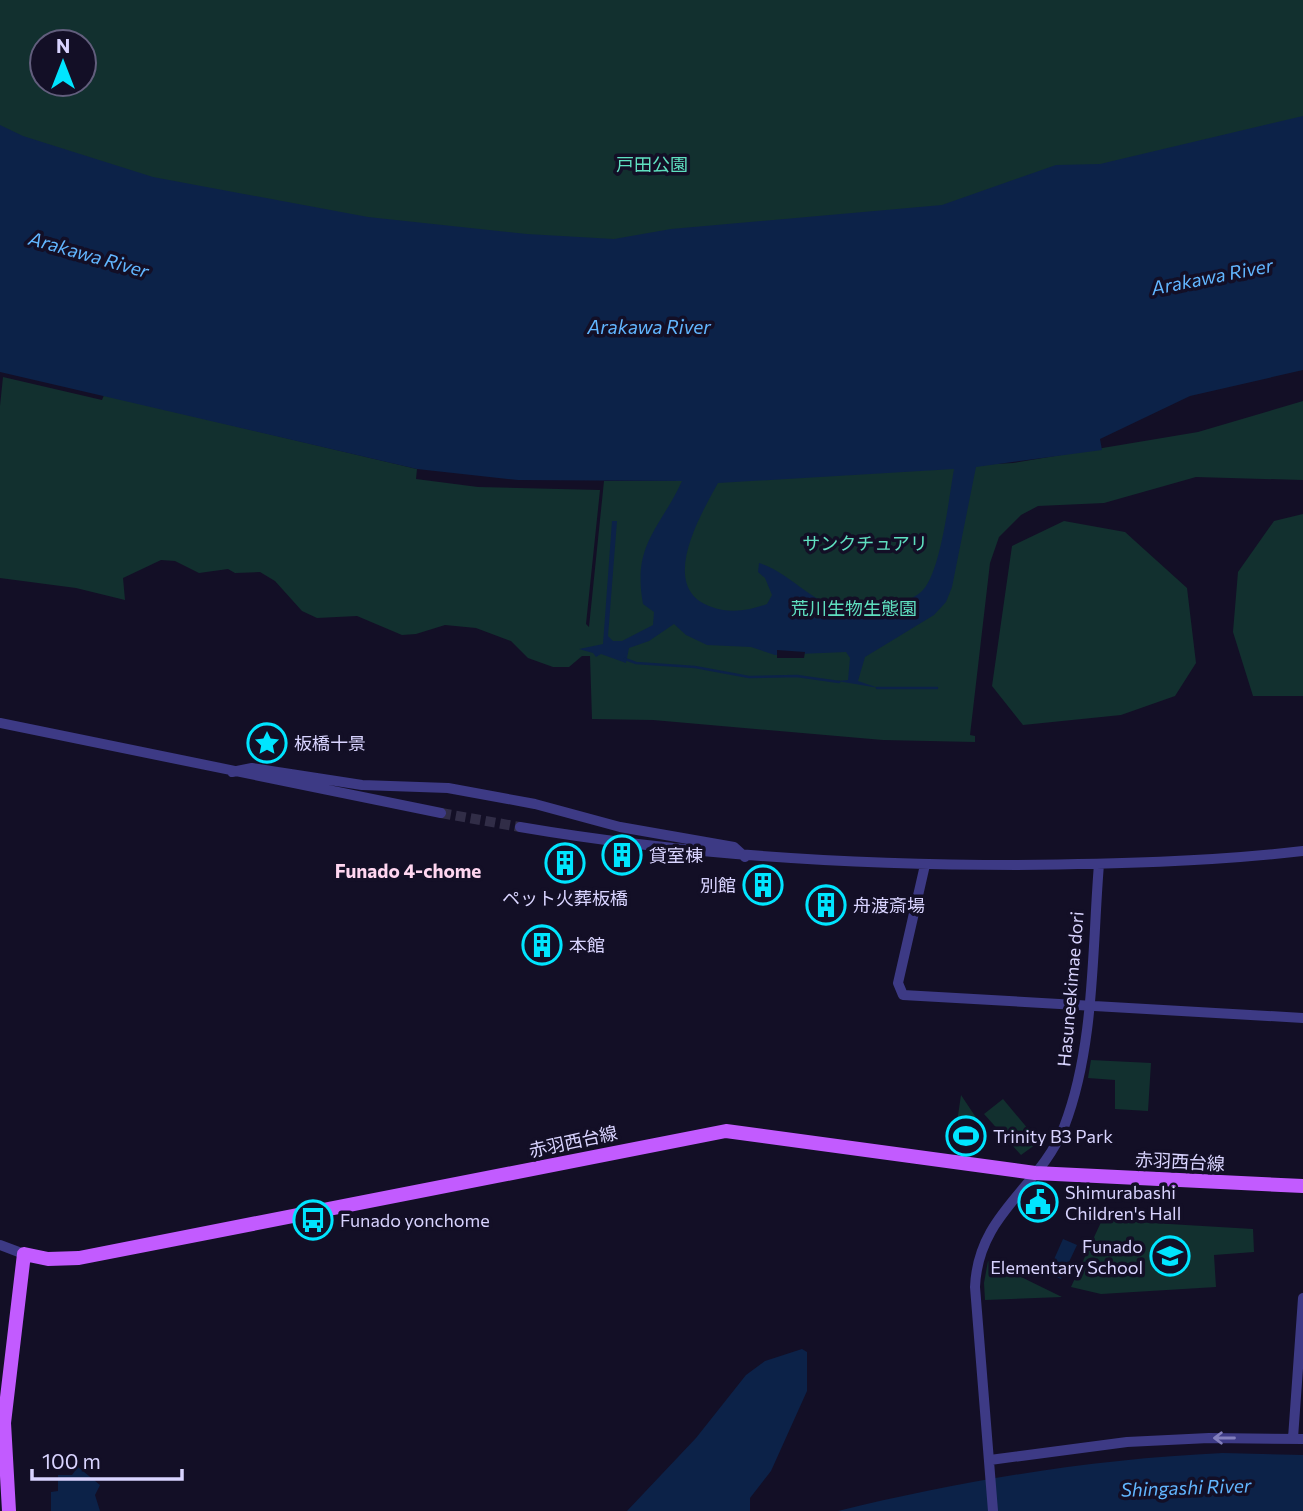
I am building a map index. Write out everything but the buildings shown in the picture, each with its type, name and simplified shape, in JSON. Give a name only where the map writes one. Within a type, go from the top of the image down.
[{"type":"main road","name":"赤羽西台線","points":[[24,1254],[48,1259],[79,1258],[716,1132],[746,1132],[1035,1173],[1303,1186]]},
{"type":"main road","points":[[9,1511],[4,1423],[24,1254]]},
{"type":"street","points":[[0,723],[441,813]]},
{"type":"street","points":[[232,772],[251,768],[362,785],[448,788],[535,803],[633,830],[734,847],[745,857]]},
{"type":"street","points":[[520,827],[626,844],[745,857],[925,865],[1099,864],[1303,851]]},
{"type":"street","name":"Hasuneekimae dori","points":[[993,1511],[975,1287],[977,1265],[993,1224],[1035,1173],[1065,1125],[1083,1065],[1099,864]]},
{"type":"street","points":[[925,865],[898,984],[902,995],[1303,1018]]},
{"type":"street","points":[[0,1245],[24,1254]]},
{"type":"street","points":[[991,1463],[1127,1442],[1298,1438],[1303,1298]]},
{"type":"green space","name":"戸田公園","points":[[0,0],[1303,0],[1303,256],[0,227]]},
{"type":"green space","points":[[3,377],[102,400],[104,395],[417,469],[416,479],[478,487],[600,490],[586,624],[589,627],[604,481],[683,481],[1013,463],[1198,432],[1303,401],[1303,480],[1196,477],[1104,503],[1038,506],[1021,515],[999,537],[990,563],[970,735],[975,736],[975,742],[883,740],[653,720],[592,719],[590,656],[582,656],[569,667],[553,667],[528,658],[511,641],[476,628],[445,625],[416,634],[402,635],[357,616],[317,618],[302,611],[275,581],[260,572],[235,573],[228,569],[199,573],[175,561],[161,560],[123,578],[125,600],[76,588],[0,578],[0,406]]},
{"type":"green space","points":[[1303,514],[1303,696],[1253,696],[1233,632],[1238,572],[1274,521]]},
{"type":"green space","points":[[1064,521],[1125,532],[1187,588],[1196,663],[1175,696],[1121,715],[1023,725],[992,686],[1012,546]]},
{"type":"green space","points":[[1091,1060],[1151,1063],[1148,1111],[1115,1109],[1115,1080],[1088,1078]]},
{"type":"green space","name":"Trinity B3 Park","points":[[961,1095],[979,1122],[974,1153],[953,1150]]},
{"type":"green space","points":[[1003,1099],[1039,1142],[1021,1155],[984,1114]]},
{"type":"green space","points":[[1102,1220],[1253,1229],[1254,1252],[1214,1255],[1216,1287],[1101,1294],[1071,1287]]},
{"type":"green space","points":[[988,1261],[1062,1297],[985,1300],[984,1283]]},
{"type":"water","name":"Arakawa River","points":[[1303,116],[1303,370],[1190,396],[1100,439],[1102,450],[976,467],[952,587],[946,602],[934,615],[865,657],[858,681],[879,688],[837,681],[848,680],[850,658],[846,652],[775,655],[751,647],[707,645],[686,635],[674,624],[649,641],[629,648],[626,663],[601,654],[596,657],[593,653],[579,649],[603,644],[612,521],[617,521],[608,636],[613,641],[622,641],[653,625],[654,612],[643,604],[641,566],[650,538],[682,481],[518,480],[417,469],[0,372],[0,125],[23,136],[153,177],[368,217],[527,234],[614,239],[671,229],[942,205],[1056,165],[1100,164]],"holes":[[[954,469],[934,569],[921,592],[904,601],[871,610],[842,609],[828,604],[777,571],[759,563],[758,572],[765,578],[772,595],[767,604],[753,608],[731,611],[709,606],[694,596],[686,583],[685,566],[694,530],[718,483]]]},
{"type":"water","points":[[1063,1239],[1077,1245],[1061,1279],[1048,1273]]},
{"type":"water","points":[[802,1349],[807,1352],[807,1391],[771,1471],[750,1498],[750,1511],[627,1511],[696,1438],[746,1375],[765,1361]]},
{"type":"water","name":"Shingashi River","points":[[1223,1453],[1303,1455],[1303,1511],[838,1511],[1029,1473],[1125,1460]]},
{"type":"water","points":[[78,1467],[100,1485],[95,1495],[100,1511],[51,1511],[51,1492],[58,1491],[58,1475],[72,1475]]},
{"type":"pier","points":[[777,650],[805,652],[804,658],[777,658]]},
{"type":"waterway","points":[[625,659],[636,663],[695,667],[749,677],[797,676],[839,682]]},
{"type":"waterway","points":[[877,688],[937,688]]},
{"type":"tunnel","points":[[441,813],[520,827]]},
{"type":"place","name":"板橋十景","points":[[267,743]]},
{"type":"place","name":"貸室棟","points":[[622,855]]},
{"type":"place","name":"ペット火葬板橋","points":[[565,863]]},
{"type":"place","name":"別館","points":[[763,885]]},
{"type":"place","name":"舟渡斎場","points":[[826,905]]},
{"type":"place","name":"本館","points":[[542,945]]},
{"type":"place","name":"Trinity B3 Park","points":[[966,1136]]},
{"type":"place","name":"Shimurabashi Children's Hall","points":[[1038,1202]]},
{"type":"place","name":"Funado yonchome","points":[[313,1220]]},
{"type":"place","name":"Funado Elementary School","points":[[1170,1256]]},
{"type":"district","name":"Funado 4-chome","points":[[408,870]]},
{"type":"park label","name":"サンクチュアリ","points":[[865,543]]},
{"type":"park label","name":"荒川生物生態園","points":[[854,608]]}]
